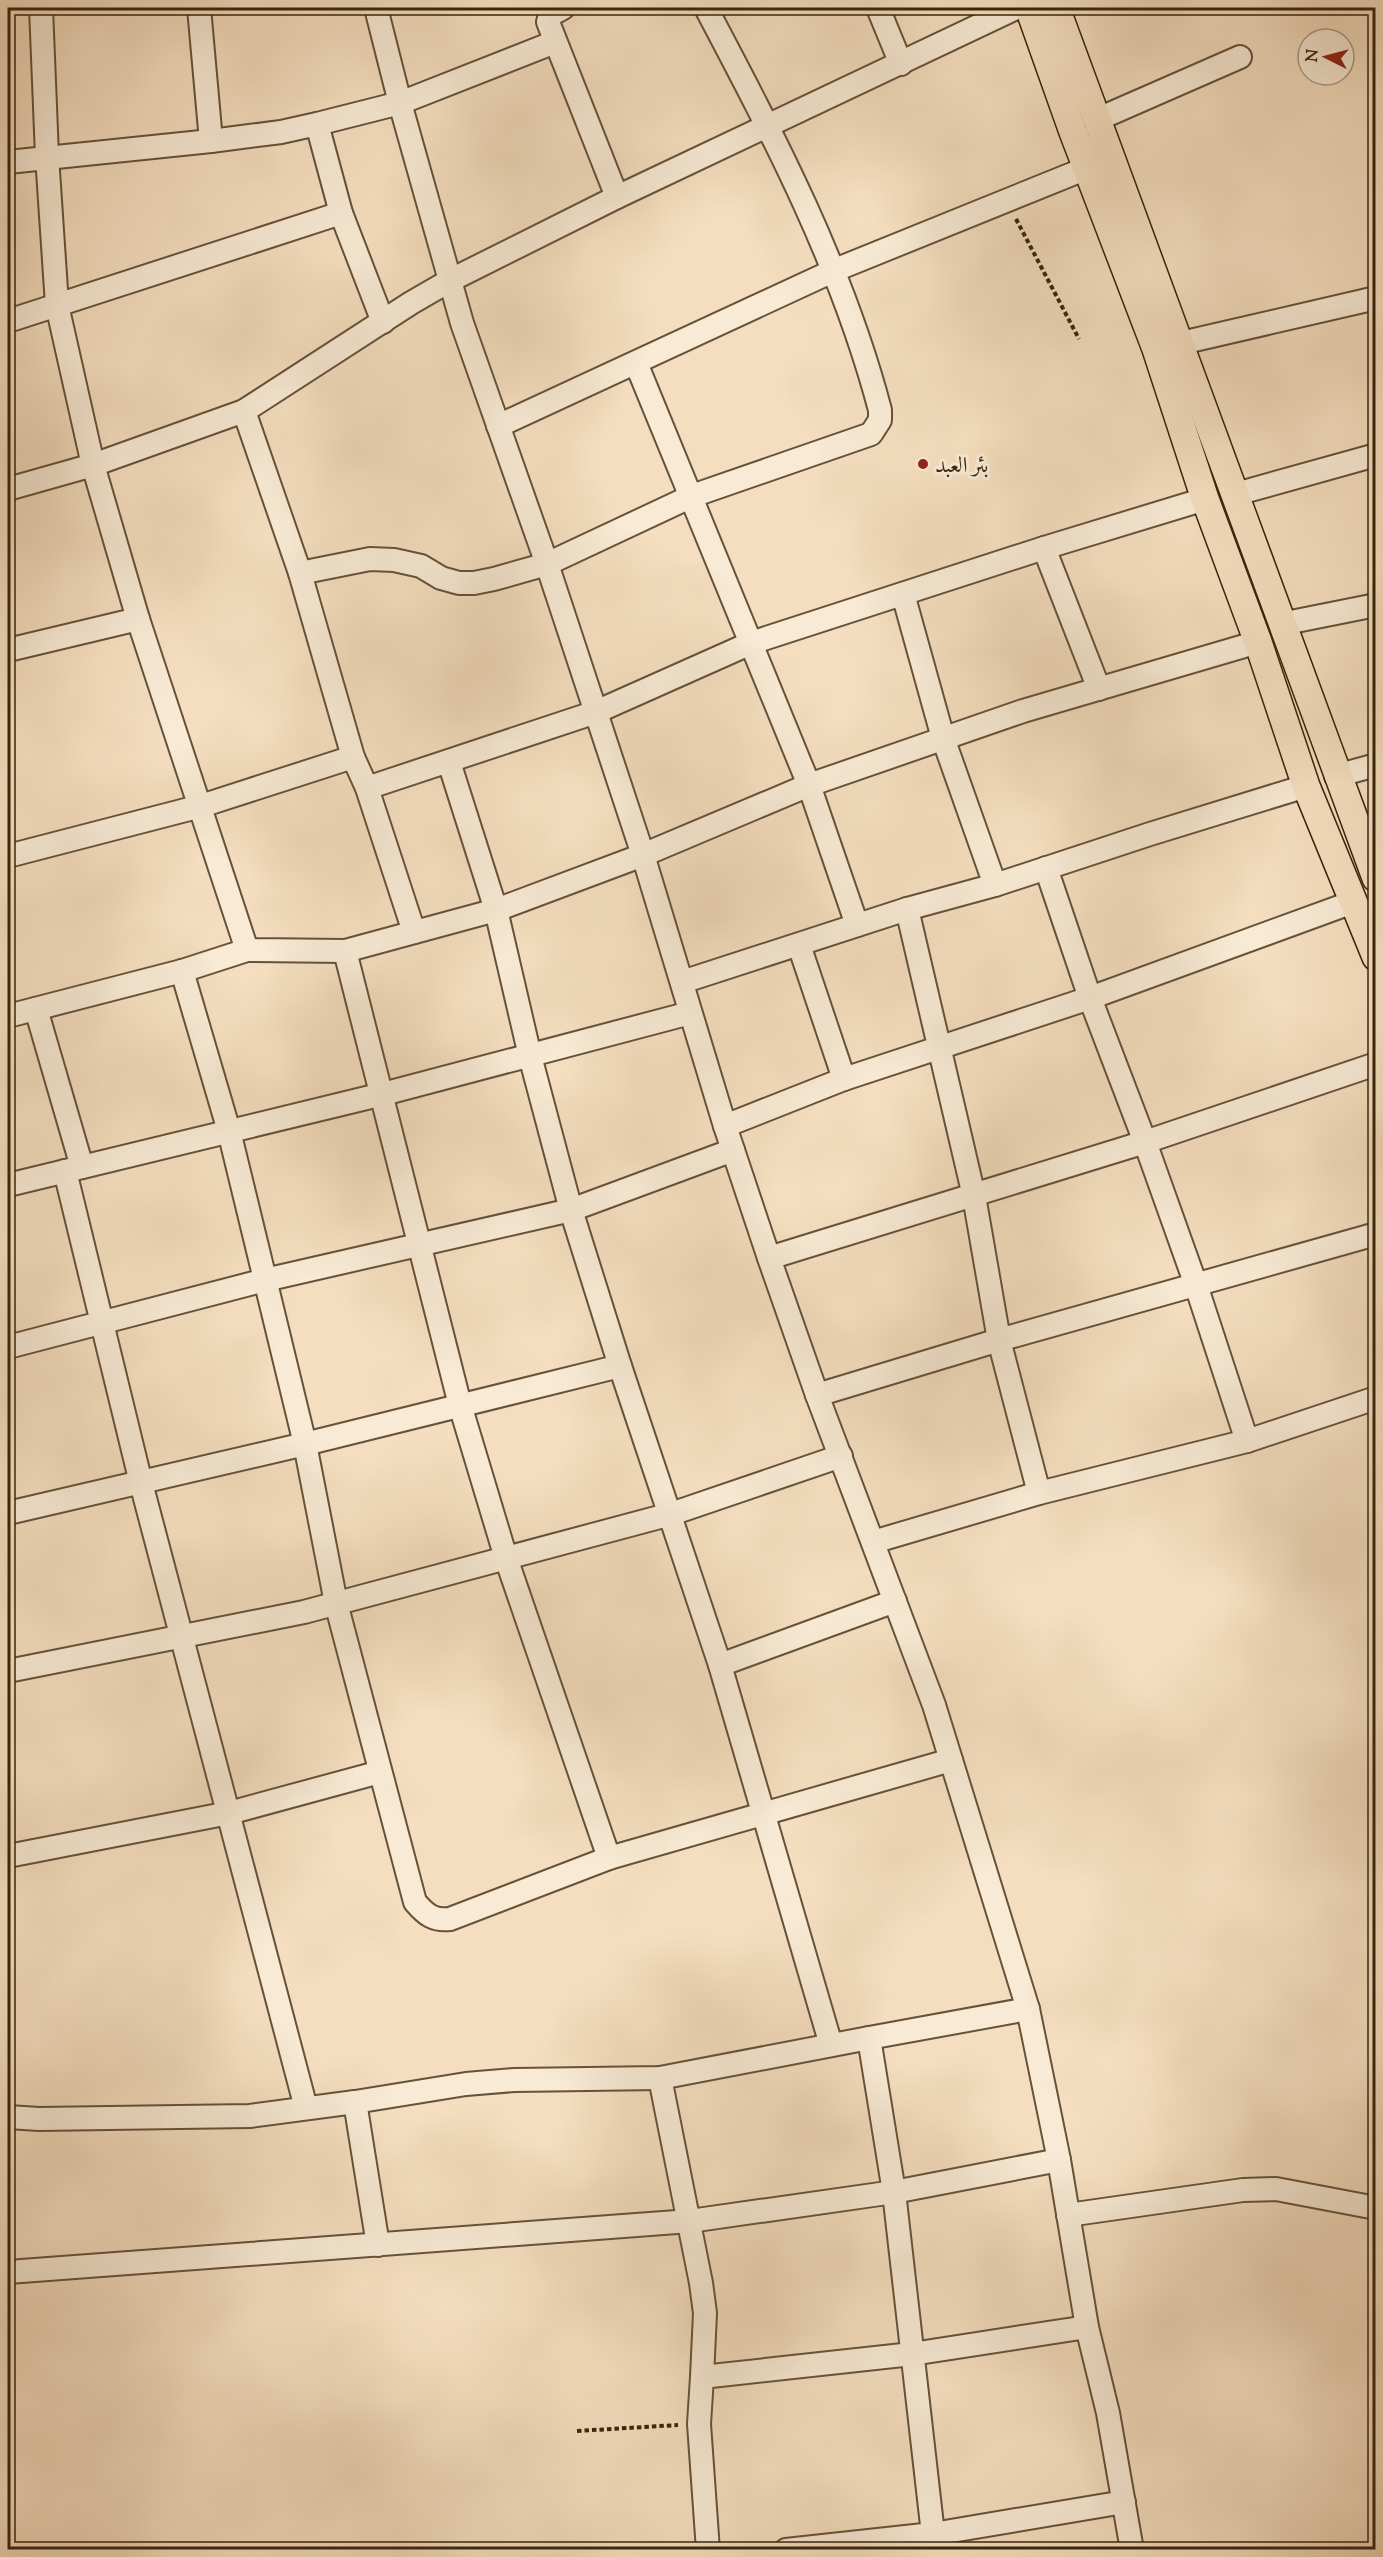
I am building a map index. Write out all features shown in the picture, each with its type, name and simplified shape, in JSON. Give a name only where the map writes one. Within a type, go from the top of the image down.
[{"type":"main road","points":[[1029,8],[1087,168],[1236,494],[1336,776],[1376,878]]},
{"type":"main road","points":[[1056,8],[1096,120],[1167,346],[1205,499],[1258,642],[1306,786],[1376,957]]},
{"type":"street","points":[[41,8],[47,156],[57,305],[93,465],[138,619],[247,950]]},
{"type":"street","points":[[199,8],[211,141]]},
{"type":"street","points":[[377,8],[400,103],[449,281],[547,564],[643,855],[725,1126],[769,1258],[817,1395],[934,1705],[1029,2009],[1059,2160],[1088,2327],[1108,2413],[1132,2550]]},
{"type":"street","points":[[563,8],[553,12],[548,18],[555,42],[617,197]]},
{"type":"street","points":[[300,573],[370,559],[394,560],[421,566],[441,578],[459,583],[474,583],[547,564],[692,496],[871,434],[877,428],[880,410],[864,349],[835,270],[768,126],[706,8]]},
{"type":"street","points":[[878,8],[901,64]]},
{"type":"street","points":[[8,489],[93,465],[244,411],[449,281],[617,197],[1016,8]]},
{"type":"street","points":[[8,162],[47,156],[211,141],[280,132],[317,124],[400,103],[555,42]]},
{"type":"street","points":[[1096,120],[1240,57]]},
{"type":"street","points":[[317,124],[341,213],[383,322]]},
{"type":"street","points":[[498,426],[835,270],[1087,168]]},
{"type":"street","points":[[8,321],[341,213]]},
{"type":"street","points":[[1167,346],[1376,298]]},
{"type":"street","points":[[636,363],[809,785],[857,925]]},
{"type":"street","points":[[244,411],[300,573],[353,757],[367,788],[414,932]]},
{"type":"street","points":[[1236,494],[1376,455]]},
{"type":"street","points":[[367,788],[596,712],[751,643],[1044,548],[1205,499]]},
{"type":"street","points":[[1044,548],[1099,689]]},
{"type":"street","points":[[903,594],[943,738],[995,885]]},
{"type":"street","points":[[1281,624],[1376,605]]},
{"type":"street","points":[[8,650],[138,619]]},
{"type":"street","points":[[8,1016],[182,971],[247,950],[345,951],[496,910],[643,855],[809,785],[1023,711],[1258,642]]},
{"type":"street","points":[[8,856],[201,806],[353,757]]},
{"type":"street","points":[[449,762],[496,910],[530,1056],[572,1210],[620,1366],[720,1665],[831,2045]]},
{"type":"street","points":[[1336,776],[1376,765]]},
{"type":"street","points":[[682,982],[907,909],[995,885],[1306,786]]},
{"type":"street","points":[[1046,868],[1090,998],[1145,1142],[1196,1286],[1247,1441]]},
{"type":"street","points":[[725,1126],[844,1079],[1090,998],[1353,902]]},
{"type":"street","points":[[907,909],[974,1196],[999,1340],[1039,1493]]},
{"type":"street","points":[[799,945],[844,1079]]},
{"type":"street","points":[[345,951],[460,1405],[506,1558],[609,1858]]},
{"type":"street","points":[[182,971],[229,1131],[305,1444],[336,1603],[415,1902],[430,1917],[440,1920],[450,1919],[609,1858],[951,1760]]},
{"type":"street","points":[[36,1008],[74,1169],[101,1324],[306,2108]]},
{"type":"street","points":[[8,1185],[383,1094],[690,1012]]},
{"type":"street","points":[[769,1258],[1145,1142],[1376,1064]]},
{"type":"street","points":[[8,1347],[265,1280],[572,1210],[733,1150]]},
{"type":"street","points":[[817,1395],[999,1340],[1376,1234]]},
{"type":"street","points":[[8,1513],[305,1444],[620,1366]]},
{"type":"street","points":[[873,1542],[1039,1493],[1247,1441],[1376,1398]]},
{"type":"street","points":[[8,1671],[304,1612],[670,1514],[841,1456]]},
{"type":"street","points":[[720,1665],[895,1601]]},
{"type":"street","points":[[8,1856],[229,1813],[380,1772]]},
{"type":"street","points":[[8,2117],[39,2119],[250,2116],[495,2081],[660,2078],[1029,2009]]},
{"type":"street","points":[[869,2038],[894,2192],[933,2534]]},
{"type":"street","points":[[660,2078],[690,2222],[705,2313],[699,2424],[708,2550]]},
{"type":"street","points":[[355,2102],[378,2245]]},
{"type":"street","points":[[8,2272],[690,2222],[894,2192],[1059,2160]]},
{"type":"street","points":[[1068,2215],[1243,2190],[1308,2195],[1376,2208]]},
{"type":"street","points":[[702,2377],[912,2354],[1088,2327]]},
{"type":"street","points":[[786,2550],[933,2534],[1124,2502]]},
{"type":"path","points":[[1006,200],[1079,339]]},
{"type":"path","points":[[577,2431],[699,2424]]},
{"type":"place","name":"بئر العبد","points":[[923,464]]}]
